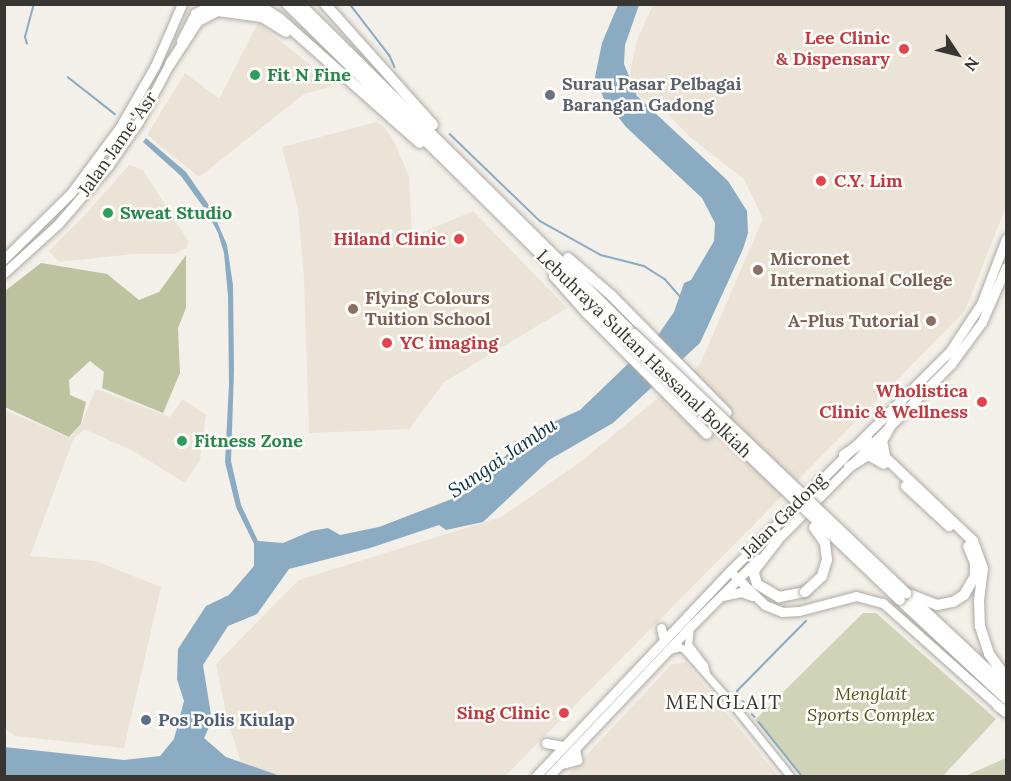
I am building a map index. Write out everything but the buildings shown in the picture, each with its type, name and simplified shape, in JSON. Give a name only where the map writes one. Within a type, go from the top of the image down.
[{"type":"highway","name":"Lebuhraya Sultan Hassanal Bolkiah","points":[[287,4],[512,225],[903,596],[1004,708]]},
{"type":"highway","name":"Lebuhraya Sultan Hassanal Bolkiah","points":[[300,4],[525,225],[631,337],[792,498],[1006,687]]},
{"type":"highway","points":[[326,4],[481,181]]},
{"type":"highway","points":[[262,6],[461,174]]},
{"type":"highway","points":[[170,64],[198,21],[218,11],[267,19],[318,55]]},
{"type":"highway","points":[[631,337],[695,379],[727,413]]},
{"type":"highway","points":[[631,337],[674,401],[707,434]]},
{"type":"highway","points":[[888,461],[882,441],[894,419]]},
{"type":"highway","points":[[844,455],[865,441],[871,443],[960,527],[978,549],[983,568],[979,600],[980,626],[989,654],[1006,677]]},
{"type":"highway","points":[[849,467],[868,455],[879,460],[966,543],[972,552],[976,570],[974,582],[958,600],[938,605],[903,596]]},
{"type":"highway","points":[[777,541],[755,569],[757,584],[779,597],[805,592],[822,576],[827,560],[826,549],[822,538],[792,498]]},
{"type":"main road","name":"Jalan Jame 'Asr","points":[[4,259],[71,193],[120,127],[155,66],[182,4]]},
{"type":"main road","name":"Jalan Jame 'Asr","points":[[4,273],[58,224],[103,172],[139,121],[192,18],[203,8],[213,4]]},
{"type":"main road","points":[[223,4],[248,10],[262,6]]},
{"type":"main road","points":[[238,4],[262,6]]},
{"type":"main road","points":[[4,254],[29,235]]},
{"type":"main road","name":"Jalan Gadong","points":[[549,777],[564,747],[679,623],[934,367],[960,336],[988,290],[1006,239]]},
{"type":"main road","name":"Jalan Gadong","points":[[536,777],[558,760],[577,760],[575,749],[691,626],[951,364],[968,343],[992,303],[1006,267]]},
{"type":"main road","points":[[730,571],[757,598],[774,610],[783,612],[799,611],[856,596],[883,603],[1004,708]]},
{"type":"main road","points":[[719,597],[741,592],[757,598]]},
{"type":"main road","points":[[670,618],[679,623]]},
{"type":"main road","points":[[661,628],[664,640]]},
{"type":"main road","points":[[558,760],[546,742],[564,747]]},
{"type":"street","points":[[691,626],[688,644],[704,665],[706,673]]},
{"type":"street","points":[[669,650],[682,647],[706,673],[790,777]]},
{"type":"shaded area","points":[[653,5],[1006,5],[1006,206],[965,311],[505,776],[278,776],[241,762],[228,722],[216,664],[299,580],[501,517],[579,463],[700,364],[763,219],[744,179],[691,138],[660,106],[640,97],[630,73],[637,40]]},
{"type":"shaded area","points":[[258,23],[333,83],[326,88],[304,94],[199,177],[147,135],[185,73],[219,99]]},
{"type":"shaded area","points":[[377,122],[385,128],[394,142],[409,176],[412,237],[473,211],[567,308],[444,382],[409,429],[309,433],[304,277],[298,209],[282,147]]},
{"type":"shaded area","points":[[129,165],[143,170],[188,241],[187,248],[174,254],[133,254],[59,262],[49,251],[88,212]]},
{"type":"shaded area","points":[[96,389],[170,417],[183,399],[206,415],[200,460],[185,483],[135,452],[84,429],[73,440],[30,556],[95,561],[161,587],[124,748],[15,736],[5,729],[5,410],[70,438],[81,424]]},
{"type":"shaded area","points":[[686,663],[778,776],[567,776],[672,664]]},
{"type":"green space","points":[[186,255],[186,308],[178,328],[180,373],[163,413],[102,388],[104,372],[90,361],[69,380],[70,395],[86,402],[81,424],[69,437],[5,407],[5,291],[41,263],[107,274],[139,300],[159,292]]},
{"type":"green space","name":"Menglait Sports Complex","points":[[863,613],[876,613],[996,719],[943,776],[801,776],[755,720]]},
{"type":"green space","points":[[1006,758],[1006,776],[965,776]]},
{"type":"water","points":[[618,5],[639,5],[625,45],[624,64],[637,96],[728,181],[747,211],[748,233],[743,249],[700,343],[613,423],[549,460],[483,522],[446,530],[439,525],[370,548],[289,569],[257,614],[228,626],[203,665],[212,721],[204,738],[226,757],[280,776],[5,776],[4,747],[124,760],[160,756],[174,739],[184,701],[177,679],[178,649],[206,606],[229,595],[254,566],[254,544],[236,507],[225,462],[229,384],[228,296],[224,253],[218,233],[207,212],[181,176],[143,142],[146,138],[186,172],[211,208],[227,245],[233,285],[234,370],[231,461],[241,505],[258,541],[283,543],[311,531],[328,528],[340,535],[379,527],[470,492],[527,434],[580,410],[658,335],[674,312],[684,283],[691,280],[714,241],[715,223],[702,198],[626,127],[604,99],[595,77],[602,43]]},
{"type":"waterway","points":[[27,44],[25,37],[34,4]]},
{"type":"waterway","points":[[350,4],[390,56],[395,67]]},
{"type":"waterway","points":[[68,77],[115,114]]},
{"type":"waterway","points":[[450,134],[540,221],[601,255],[644,266],[665,279],[680,296]]},
{"type":"waterway","points":[[739,697],[737,691],[806,621]]},
{"type":"waterway","points":[[743,701],[750,710]]},
{"type":"waterway","points":[[752,714],[755,717]]},
{"type":"waterway","points":[[759,722],[802,776]]},
{"type":"place","name":"Lee Clinic & Dispensary","points":[[904,49]]},
{"type":"place","name":"Fit N Fine","points":[[255,75]]},
{"type":"place","name":"Surau Pasar Pelbagai Barangan Gadong","points":[[550,95]]},
{"type":"place","name":"C.Y. Lim","points":[[821,181]]},
{"type":"place","name":"Sweat Studio","points":[[108,213]]},
{"type":"place","name":"Hiland Clinic","points":[[459,239]]},
{"type":"place","name":"Micronet International College","points":[[758,270]]},
{"type":"place","name":"Flying Colours Tuition School","points":[[353,309]]},
{"type":"place","name":"A-Plus Tutorial","points":[[931,321]]},
{"type":"place","name":"YC imaging","points":[[387,343]]},
{"type":"place","name":"Wholistica Clinic & Wellness","points":[[982,402]]},
{"type":"place","name":"Fitness Zone","points":[[182,441]]},
{"type":"place","name":"Sing Clinic","points":[[564,713]]},
{"type":"place","name":"Pos Polis Kiulap","points":[[146,720]]},
{"type":"district","name":"MENGLAIT","points":[[724,701]]},
{"type":"water label","name":"Sungai Jambu","points":[[502,457]]}]
